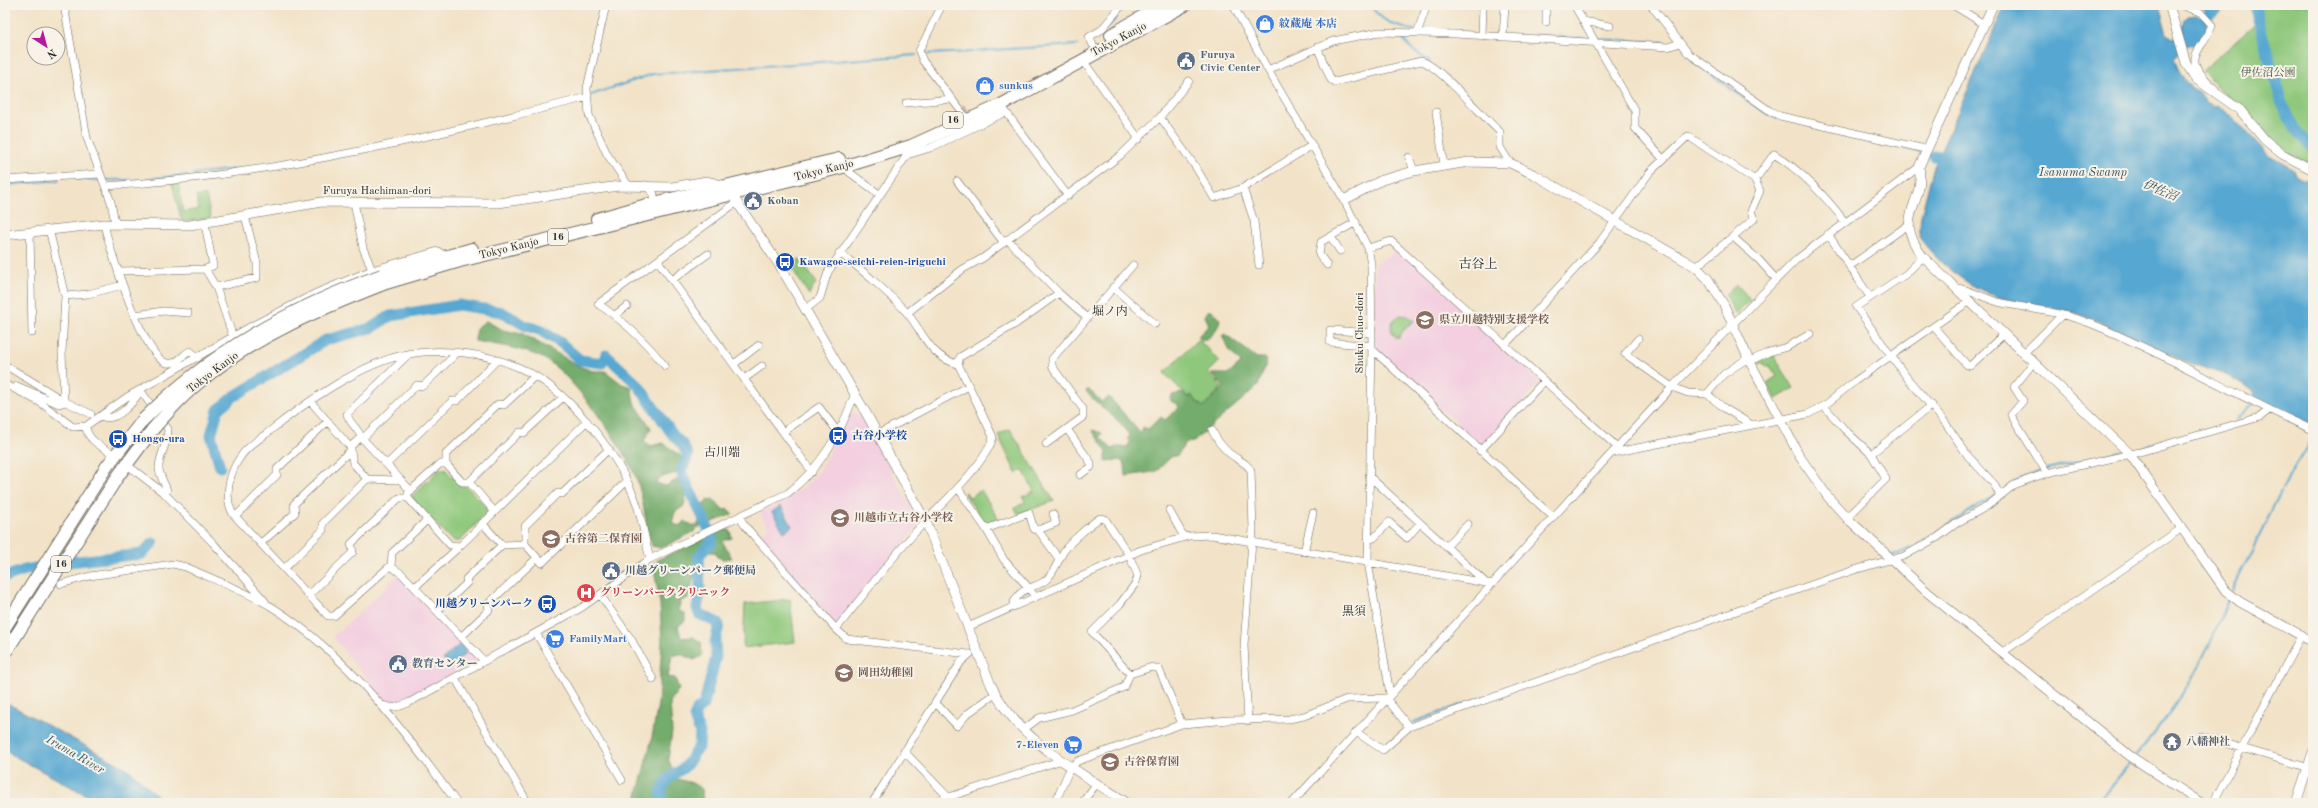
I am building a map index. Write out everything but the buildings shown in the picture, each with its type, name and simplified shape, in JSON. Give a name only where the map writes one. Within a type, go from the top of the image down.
[{"type":"highway","name":"Tokyo Kanjo","points":[[5,627],[115,454],[143,420],[171,391],[231,347],[296,311],[380,276],[445,256],[572,226],[650,204],[731,194],[907,139],[1093,46],[1162,5]]},
{"type":"highway","name":"Tokyo Kanjo","points":[[5,653],[118,476],[152,429],[203,379],[255,343],[380,276],[460,261],[909,151],[1004,109],[1082,59],[1185,5]]},
{"type":"street","points":[[64,5],[87,138],[99,174],[111,202],[115,223]]},
{"type":"street","points":[[606,5],[587,88],[589,114],[607,154],[628,185]]},
{"type":"street","points":[[942,5],[919,51],[923,61],[952,99],[964,111]]},
{"type":"street","points":[[1093,46],[1089,37],[1101,30],[1122,5]]},
{"type":"street","name":"Shuku Chuo-dori","points":[[1233,5],[1311,146],[1344,200],[1368,248],[1371,264],[1372,333],[1368,562],[1388,696]]},
{"type":"street","points":[[1417,33],[1427,5]]},
{"type":"street","points":[[1482,33],[1483,5]]},
{"type":"street","points":[[1503,35],[1505,5]]},
{"type":"street","points":[[1546,5],[1546,22]]},
{"type":"street","points":[[1572,5],[1583,21],[1635,111],[1635,128],[1663,159]]},
{"type":"street","points":[[1651,5],[1688,53],[1770,112],[1780,116],[1925,149]]},
{"type":"street","points":[[1952,5],[1984,24]]},
{"type":"street","points":[[1993,5],[1925,149],[1919,167],[1920,182],[1908,225],[1912,240],[1923,257],[1958,288],[1970,302],[2129,453],[2226,591],[2240,602],[2302,634],[2313,642]]},
{"type":"street","points":[[2169,5],[2186,63],[2196,79],[2240,110],[2265,140],[2282,154],[2313,170]]},
{"type":"street","points":[[2181,5],[2200,12],[2210,20],[2212,25],[2195,55],[2194,61],[2209,83],[2230,103]]},
{"type":"street","points":[[1583,21],[1610,26]]},
{"type":"street","points":[[1268,70],[1317,47],[1334,41],[1379,32],[1482,33],[1668,47],[1680,43]]},
{"type":"street","points":[[1317,47],[1331,80],[1335,82],[1421,61],[1426,62],[1440,72],[1500,132],[1500,147],[1510,164]]},
{"type":"street","points":[[1082,59],[1139,139]]},
{"type":"street","points":[[923,61],[931,66],[964,111]]},
{"type":"street","points":[[907,313],[962,269],[983,258],[1068,196],[1139,139],[1160,117],[1189,81]]},
{"type":"street","points":[[105,186],[192,179],[283,166],[377,149],[588,97]]},
{"type":"street","points":[[906,103],[952,99]]},
{"type":"street","points":[[1004,109],[1068,196]]},
{"type":"street","points":[[1436,112],[1444,165]]},
{"type":"street","points":[[1160,117],[1214,198],[1243,188],[1311,146]]},
{"type":"street","points":[[1505,345],[1599,243],[1614,220],[1650,172],[1688,136],[1755,180],[1760,191],[1751,211],[1754,219],[1696,267]]},
{"type":"street","points":[[805,310],[820,298],[828,272],[839,253],[909,151]]},
{"type":"street","points":[[1755,180],[1774,154],[1831,204],[1845,222]]},
{"type":"street","points":[[1409,157],[1414,171]]},
{"type":"street","points":[[1344,200],[1382,180],[1414,171],[1469,162],[1510,164],[1535,175],[1696,267],[1716,290],[1733,323],[1749,360],[1807,468],[1848,518],[1890,560],[2130,756],[2201,803]]},
{"type":"street","points":[[847,166],[849,172],[879,194]]},
{"type":"street","points":[[1292,803],[1488,583],[1553,517],[1672,387],[1776,279],[1796,259],[1919,167]]},
{"type":"street","points":[[5,180],[99,174]]},
{"type":"street","name":"Furuya Hachiman-dori","points":[[5,235],[115,223],[173,225],[205,224],[322,202],[498,203],[628,185],[672,187],[707,181],[731,194]]},
{"type":"street","points":[[957,182],[1006,242],[1086,317]]},
{"type":"street","points":[[645,185],[654,194],[654,199],[650,204]]},
{"type":"street","points":[[1243,188],[1254,221],[1259,265]]},
{"type":"street","points":[[666,366],[651,348],[615,315],[598,304],[658,261],[731,194],[780,266],[855,393],[926,522],[995,694],[1011,717],[1023,730],[1062,760],[1127,803]]},
{"type":"street","points":[[6,384],[41,403],[72,427],[86,426],[141,391],[233,337],[314,294],[380,276],[363,248],[354,202]]},
{"type":"street","points":[[216,287],[257,278],[257,263],[245,216]]},
{"type":"street","points":[[1327,265],[1319,254],[1321,242],[1331,238],[1356,222]]},
{"type":"street","points":[[104,224],[123,285],[134,314],[147,341],[162,361],[173,363],[190,351],[198,358]]},
{"type":"street","points":[[119,270],[205,269],[213,266],[205,224]]},
{"type":"street","points":[[1850,266],[1908,225]]},
{"type":"street","points":[[49,229],[65,296],[62,358],[65,401]]},
{"type":"street","points":[[30,232],[32,333]]},
{"type":"street","points":[[1828,234],[1870,297]]},
{"type":"street","points":[[1733,237],[1759,260],[1776,279]]},
{"type":"street","points":[[1331,238],[1340,251]]},
{"type":"street","points":[[1368,248],[1391,241],[1544,381],[1614,450]]},
{"type":"street","points":[[839,253],[907,313],[929,346],[949,362],[958,364]]},
{"type":"street","points":[[672,280],[708,254]]},
{"type":"street","points":[[1923,257],[1906,274],[1856,307],[1892,356],[1932,405],[1968,456],[1994,484],[2000,496]]},
{"type":"street","points":[[658,261],[812,472]]},
{"type":"street","points":[[1046,444],[1083,417],[1083,409],[1052,366],[1052,359],[1086,317],[1133,265]]},
{"type":"street","points":[[205,269],[216,287],[233,337]]},
{"type":"street","points":[[65,296],[88,294],[123,285]]},
{"type":"street","points":[[1114,287],[1155,324]]},
{"type":"street","points":[[1958,288],[1972,291],[1996,301],[2090,324],[2144,347],[2235,391],[2269,410],[2313,430]]},
{"type":"street","points":[[836,629],[926,522],[958,488],[991,446],[993,437],[958,364],[960,356],[1018,323],[1059,293]]},
{"type":"street","points":[[1614,450],[1808,414],[1824,406],[1892,356],[1970,302]]},
{"type":"street","points":[[615,315],[628,306]]},
{"type":"street","points":[[134,314],[164,311],[188,313]]},
{"type":"street","points":[[2024,352],[2061,316]]},
{"type":"street","points":[[1934,327],[1967,365],[1970,366],[2004,334]]},
{"type":"street","points":[[1372,333],[1330,330],[1330,342],[1372,347],[1553,517]]},
{"type":"street","points":[[1707,394],[1724,374],[1749,360],[1768,352],[1788,347],[1810,334]]},
{"type":"street","points":[[1638,339],[1625,354],[1672,387],[1688,393],[1707,394],[1724,408],[1752,425]]},
{"type":"street","points":[[734,364],[759,345]]},
{"type":"street","points":[[484,661],[396,568],[391,567],[382,572],[334,616],[328,616],[321,611],[309,595],[236,516],[229,506],[232,470],[242,454],[282,422],[363,370],[409,354],[438,351],[483,356],[520,368],[562,398],[587,421],[610,449],[627,481],[638,509],[650,559]]},
{"type":"street","points":[[261,543],[295,513],[294,504],[350,449],[417,385],[423,386],[457,353]]},
{"type":"street","points":[[409,354],[348,414],[348,420],[358,430],[362,438],[411,491]]},
{"type":"street","points":[[386,464],[452,402],[457,401],[497,360]]},
{"type":"street","points":[[2034,362],[2014,387],[2023,401],[2010,415],[2047,473]]},
{"type":"street","points":[[5,365],[65,401],[91,414]]},
{"type":"street","points":[[744,378],[762,366]]},
{"type":"street","points":[[534,377],[504,405],[498,404],[446,454],[446,464],[462,482],[468,482],[520,432],[524,433],[562,398]]},
{"type":"street","points":[[1480,450],[1544,381]]},
{"type":"street","points":[[6,384],[21,387],[59,404],[65,401]]},
{"type":"street","points":[[878,434],[969,386]]},
{"type":"street","points":[[103,417],[114,417],[135,401],[141,391]]},
{"type":"street","points":[[141,391],[168,429],[166,446],[160,459],[159,469],[167,490],[165,494]]},
{"type":"street","points":[[380,704],[392,708],[399,708],[601,596],[650,559],[788,493],[812,472],[820,462],[855,393]]},
{"type":"street","points":[[311,402],[350,449],[353,463],[367,478],[396,480],[399,478]]},
{"type":"street","points":[[1871,454],[1932,405]]},
{"type":"street","points":[[783,432],[819,406],[837,431]]},
{"type":"street","points":[[1824,406],[1844,430],[1871,454],[1886,479],[1848,518]]},
{"type":"street","points":[[1356,732],[1383,750],[1409,727],[1764,601],[1915,551],[1957,523],[1986,507],[2014,485],[2047,473],[2129,453],[2140,452],[2260,417],[2269,410]]},
{"type":"street","points":[[415,587],[460,546],[587,421]]},
{"type":"street","points":[[236,516],[277,475],[277,469],[327,422]]},
{"type":"street","points":[[86,426],[86,433],[90,438],[115,454]]},
{"type":"street","points":[[1067,429],[1091,463],[1091,467],[1080,475]]},
{"type":"street","points":[[1212,430],[1218,443],[1230,454],[1248,466],[1251,471],[1253,529],[1244,645],[1248,721]]},
{"type":"street","points":[[610,449],[562,494],[558,493],[525,526],[525,544],[542,563],[627,481]]},
{"type":"street","points":[[126,464],[165,494],[270,606],[328,648],[380,704],[456,803]]},
{"type":"street","points":[[408,498],[408,493],[440,464],[446,464]]},
{"type":"street","points":[[1369,476],[1446,547],[1488,583]]},
{"type":"street","points":[[285,568],[323,530],[323,523],[367,478]]},
{"type":"street","points":[[468,482],[494,511]]},
{"type":"street","points":[[958,488],[986,529],[1004,560],[1035,597]]},
{"type":"street","points":[[309,595],[353,552],[351,544],[399,498],[408,498],[450,545],[460,546]]},
{"type":"street","points":[[1169,510],[1184,538]]},
{"type":"street","points":[[986,529],[1029,513],[1034,529],[1038,530],[1059,559]]},
{"type":"street","points":[[1304,552],[1313,513]]},
{"type":"street","points":[[1038,530],[1056,524],[1053,514]]},
{"type":"street","points":[[739,516],[746,528],[836,629],[847,638],[968,654]]},
{"type":"street","points":[[1012,607],[1014,600],[1028,587],[1048,578],[1069,544],[1100,518],[1105,519],[1129,555],[1138,572],[1138,580],[1120,604],[1092,632],[1130,674]]},
{"type":"street","points":[[391,567],[392,553],[427,520]]},
{"type":"street","points":[[1368,540],[1374,538],[1389,522],[1406,538],[1420,523]]},
{"type":"street","points":[[482,523],[502,546]]},
{"type":"street","points":[[1446,547],[1468,524]]},
{"type":"street","points":[[2003,652],[2182,528]]},
{"type":"street","points":[[968,626],[1129,555],[1184,538],[1212,535],[1488,583]]},
{"type":"street","points":[[437,611],[467,583],[466,579],[502,546],[525,544]]},
{"type":"street","points":[[461,637],[489,610],[488,604],[538,558]]},
{"type":"street","points":[[61,584],[90,576],[173,564],[186,567],[270,606]]},
{"type":"street","points":[[601,596],[631,639],[653,679]]},
{"type":"street","points":[[536,633],[622,780]]},
{"type":"street","points":[[2213,803],[2302,634]]},
{"type":"street","points":[[872,803],[961,662],[968,654],[978,650]]},
{"type":"street","points":[[1023,730],[1039,718],[1072,710],[1124,687],[1130,674],[1152,666],[1159,669],[1182,724]]},
{"type":"street","points":[[455,678],[528,803]]},
{"type":"street","points":[[935,702],[957,726],[966,714],[995,694]]},
{"type":"street","points":[[1388,696],[1409,727]]},
{"type":"street","points":[[1057,802],[1071,766],[1078,761],[1182,724],[1206,721],[1289,719],[1310,714],[1346,699],[1388,696]]},
{"type":"street","points":[[2201,736],[2311,769]]},
{"type":"street","points":[[904,751],[948,797]]},
{"type":"street","points":[[2296,803],[2311,769],[2313,752]]},
{"type":"street","points":[[931,803],[1062,760]]},
{"type":"street","points":[[1082,803],[1096,783]]},
{"type":"shaded area","name":"県立川越特別支援学校","points":[[1400,250],[1541,382],[1482,447],[1457,427],[1458,422],[1445,413],[1375,349],[1375,263]]},
{"type":"shaded area","name":"川越市立古谷小学校","points":[[854,412],[861,417],[920,523],[837,625],[756,536],[768,529],[760,512],[790,497],[805,486],[819,471],[851,413]]},
{"type":"shaded area","points":[[399,575],[476,656],[476,661],[413,696],[394,704],[387,704],[333,637]]},
{"type":"green space","name":"伊佐沼公園","points":[[2255,5],[2313,5],[2313,167],[2278,148],[2202,71],[2259,21]]},
{"type":"green space","points":[[178,182],[183,212],[199,209],[196,196],[206,196],[211,218],[182,222],[172,183]]},
{"type":"green space","points":[[800,259],[816,282],[809,295],[790,265]]},
{"type":"green space","points":[[1737,285],[1751,300],[1736,315],[1725,294]]},
{"type":"green space","points":[[1212,310],[1220,319],[1218,327],[1214,333],[1202,341],[1198,336],[1209,325],[1205,316],[1208,311]]},
{"type":"green space","points":[[1401,315],[1408,316],[1414,321],[1405,328],[1398,339],[1391,330],[1391,326],[1394,320]]},
{"type":"green space","points":[[486,321],[503,330],[523,334],[581,367],[593,371],[605,371],[622,384],[631,387],[634,402],[651,428],[644,441],[651,446],[663,443],[688,461],[689,467],[685,470],[662,477],[658,479],[656,483],[666,486],[678,479],[687,489],[684,506],[675,512],[672,523],[679,526],[685,521],[692,526],[698,525],[700,515],[698,510],[708,500],[713,499],[723,510],[728,509],[733,514],[697,528],[695,531],[661,548],[652,546],[637,480],[622,450],[596,413],[568,379],[555,366],[543,358],[518,349],[475,341],[476,328]]},
{"type":"green space","points":[[1225,334],[1257,358],[1265,358],[1267,361],[1258,386],[1194,441],[1185,443],[1178,455],[1171,457],[1158,470],[1126,476],[1125,465],[1120,460],[1105,461],[1107,452],[1092,430],[1102,433],[1100,437],[1112,449],[1116,447],[1127,447],[1130,442],[1127,439],[1130,436],[1121,424],[1086,391],[1088,389],[1102,402],[1109,397],[1141,433],[1143,427],[1148,429],[1161,417],[1165,420],[1179,408],[1177,403],[1172,402],[1170,399],[1172,395],[1183,393],[1188,398],[1191,396],[1203,407],[1224,387],[1211,374],[1229,374],[1241,363],[1230,351],[1222,336]]},
{"type":"green space","points":[[1198,339],[1220,361],[1208,373],[1222,387],[1203,407],[1191,395],[1188,397],[1164,373]]},
{"type":"green space","points":[[1772,353],[1794,388],[1776,399],[1767,383],[1777,376],[1769,365],[1766,367],[1762,362],[1759,364],[1756,359]]},
{"type":"green space","points":[[1010,429],[1054,501],[1018,514],[1015,508],[1025,502],[1023,497],[1034,491],[1023,470],[1016,473],[998,435]]},
{"type":"green space","points":[[440,469],[445,469],[461,486],[466,486],[486,506],[487,513],[460,541],[452,541],[411,497]]},
{"type":"green space","points":[[981,490],[1000,521],[987,526],[964,493],[965,492],[970,497]]},
{"type":"green space","points":[[726,529],[730,531],[732,538],[722,541],[732,558],[724,559],[717,557],[717,553],[711,552],[706,553],[697,559],[690,593],[688,598],[681,601],[678,610],[685,614],[685,621],[678,626],[681,638],[693,637],[701,642],[702,656],[694,660],[680,654],[672,656],[668,677],[675,678],[679,689],[670,702],[672,732],[668,759],[677,779],[692,783],[702,789],[703,803],[635,803],[651,742],[658,704],[662,642],[660,604],[653,564],[659,559]]},
{"type":"green space","points":[[790,599],[795,642],[743,648],[745,604]]},
{"type":"water","name":"Isanuma Swamp","points":[[2005,5],[2159,5],[2167,34],[2173,38],[2182,31],[2184,21],[2190,15],[2198,14],[2208,26],[2196,46],[2187,45],[2174,59],[2186,81],[2191,88],[2203,97],[2205,101],[2213,106],[2217,105],[2235,119],[2269,156],[2295,170],[2296,175],[2305,179],[2310,177],[2313,179],[2313,426],[2254,396],[2255,393],[2231,377],[2174,357],[2094,320],[2073,312],[2012,301],[1985,292],[1960,277],[1938,259],[1919,237],[1921,216],[1933,169]]},
{"type":"water","points":[[2204,5],[2232,5],[2225,8],[2215,17],[2202,7]]},
{"type":"water","points":[[781,506],[792,526],[784,532],[772,512]]},
{"type":"water","points":[[460,644],[467,652],[451,667],[443,659]]},
{"type":"water","name":"Iruma River","points":[[5,702],[128,769],[160,798],[170,803],[101,803],[5,751]]},
{"type":"waterway","points":[[1121,11],[1127,5]]},
{"type":"waterway","points":[[1370,5],[1374,11],[1389,22],[1414,30]]},
{"type":"waterway","name":"Isanuma Swamp","points":[[2198,26],[2219,5]]},
{"type":"waterway","points":[[2254,5],[2281,101],[2289,120],[2313,150]]},
{"type":"waterway","points":[[1108,27],[1117,17]]},
{"type":"waterway","points":[[1420,29],[1444,30]]},
{"type":"waterway","points":[[1400,35],[1411,49],[1430,62]]},
{"type":"waterway","points":[[1534,35],[1592,39]]},
{"type":"waterway","points":[[1596,39],[1665,42]]},
{"type":"waterway","points":[[976,51],[1077,45]]},
{"type":"waterway","points":[[926,54],[973,52]]},
{"type":"waterway","points":[[591,95],[653,74],[917,55]]},
{"type":"waterway","points":[[1692,60],[1759,109],[1777,118]]},
{"type":"waterway","points":[[1822,129],[1923,153]]},
{"type":"waterway","points":[[1503,135],[1504,148]]},
{"type":"waterway","name":"伊佐沼","points":[[1927,154],[1934,156]]},
{"type":"waterway","name":"伊佐沼","points":[[1934,156],[1953,155]]},
{"type":"waterway","points":[[193,174],[237,169]]},
{"type":"waterway","points":[[147,179],[188,175]]},
{"type":"waterway","points":[[78,179],[98,180]]},
{"type":"waterway","points":[[5,185],[59,180]]},
{"type":"waterway","points":[[107,180],[131,180]]},
{"type":"waterway","points":[[220,467],[211,435],[218,410],[233,397],[326,340],[371,328],[390,316],[459,305],[502,312],[526,326],[540,330],[561,343],[580,360],[602,363],[606,355],[638,385],[673,435],[682,444],[688,455],[681,472],[712,536],[712,542],[699,555],[700,594],[697,608],[699,614],[719,625],[715,642],[716,657],[704,704],[697,710],[694,717],[700,733],[699,746],[685,767],[670,777],[665,783],[661,794],[663,803]]},
{"type":"waterway","points":[[2236,421],[2259,397]]},
{"type":"waterway","points":[[2232,591],[2292,470],[2313,436]]},
{"type":"waterway","points":[[2134,450],[2180,437]]},
{"type":"waterway","points":[[2013,482],[2051,468],[2121,451]]},
{"type":"waterway","points":[[1919,544],[1996,494]]},
{"type":"waterway","points":[[5,577],[25,570],[68,562],[142,554],[153,543]]},
{"type":"waterway","points":[[1892,556],[1912,548]]},
{"type":"waterway","points":[[2136,756],[2165,720],[2190,681],[2209,647],[2229,597]]},
{"type":"waterway","points":[[1414,722],[1483,697]]},
{"type":"waterway","points":[[2097,803],[2132,761]]},
{"type":"tunnel","points":[[963,107],[970,119]]},
{"type":"place","name":"紋蔵庵 本店","points":[[1265,24]]},
{"type":"place","name":"Furuya Civic Center","points":[[1186,61]]},
{"type":"place","name":"sunkus","points":[[985,86]]},
{"type":"place","name":"Koban","points":[[753,201]]},
{"type":"place","name":"Kawagoe-seichi-reien-iriguchi","points":[[785,262]]},
{"type":"place","name":"県立川越特別支援学校","points":[[1425,320]]},
{"type":"place","name":"古谷小学校","points":[[838,436]]},
{"type":"place","name":"Hongo-ura","points":[[118,439]]},
{"type":"place","name":"川越市立古谷小学校","points":[[840,518]]},
{"type":"place","name":"古谷第二保育園","points":[[551,539]]},
{"type":"place","name":"川越グリーンパーク郵便局","points":[[611,571]]},
{"type":"place","name":"グリーンパーククリニック","points":[[586,593]]},
{"type":"place","name":"川越グリーンパーク","points":[[547,604]]},
{"type":"place","name":"FamilyMart","points":[[555,639]]},
{"type":"place","name":"教育センター","points":[[398,664]]},
{"type":"place","name":"岡田幼稚園","points":[[844,673]]},
{"type":"place","name":"八幡神社","points":[[2172,742]]},
{"type":"place","name":"7-Eleven","points":[[1073,745]]},
{"type":"place","name":"古谷保育園","points":[[1110,762]]},
{"type":"district","name":"古谷上","points":[[1478,264]]},
{"type":"district","name":"堀ノ内","points":[[1110,312]]},
{"type":"district","name":"古川端","points":[[722,453]]},
{"type":"district","name":"黒須","points":[[1354,612]]}]
